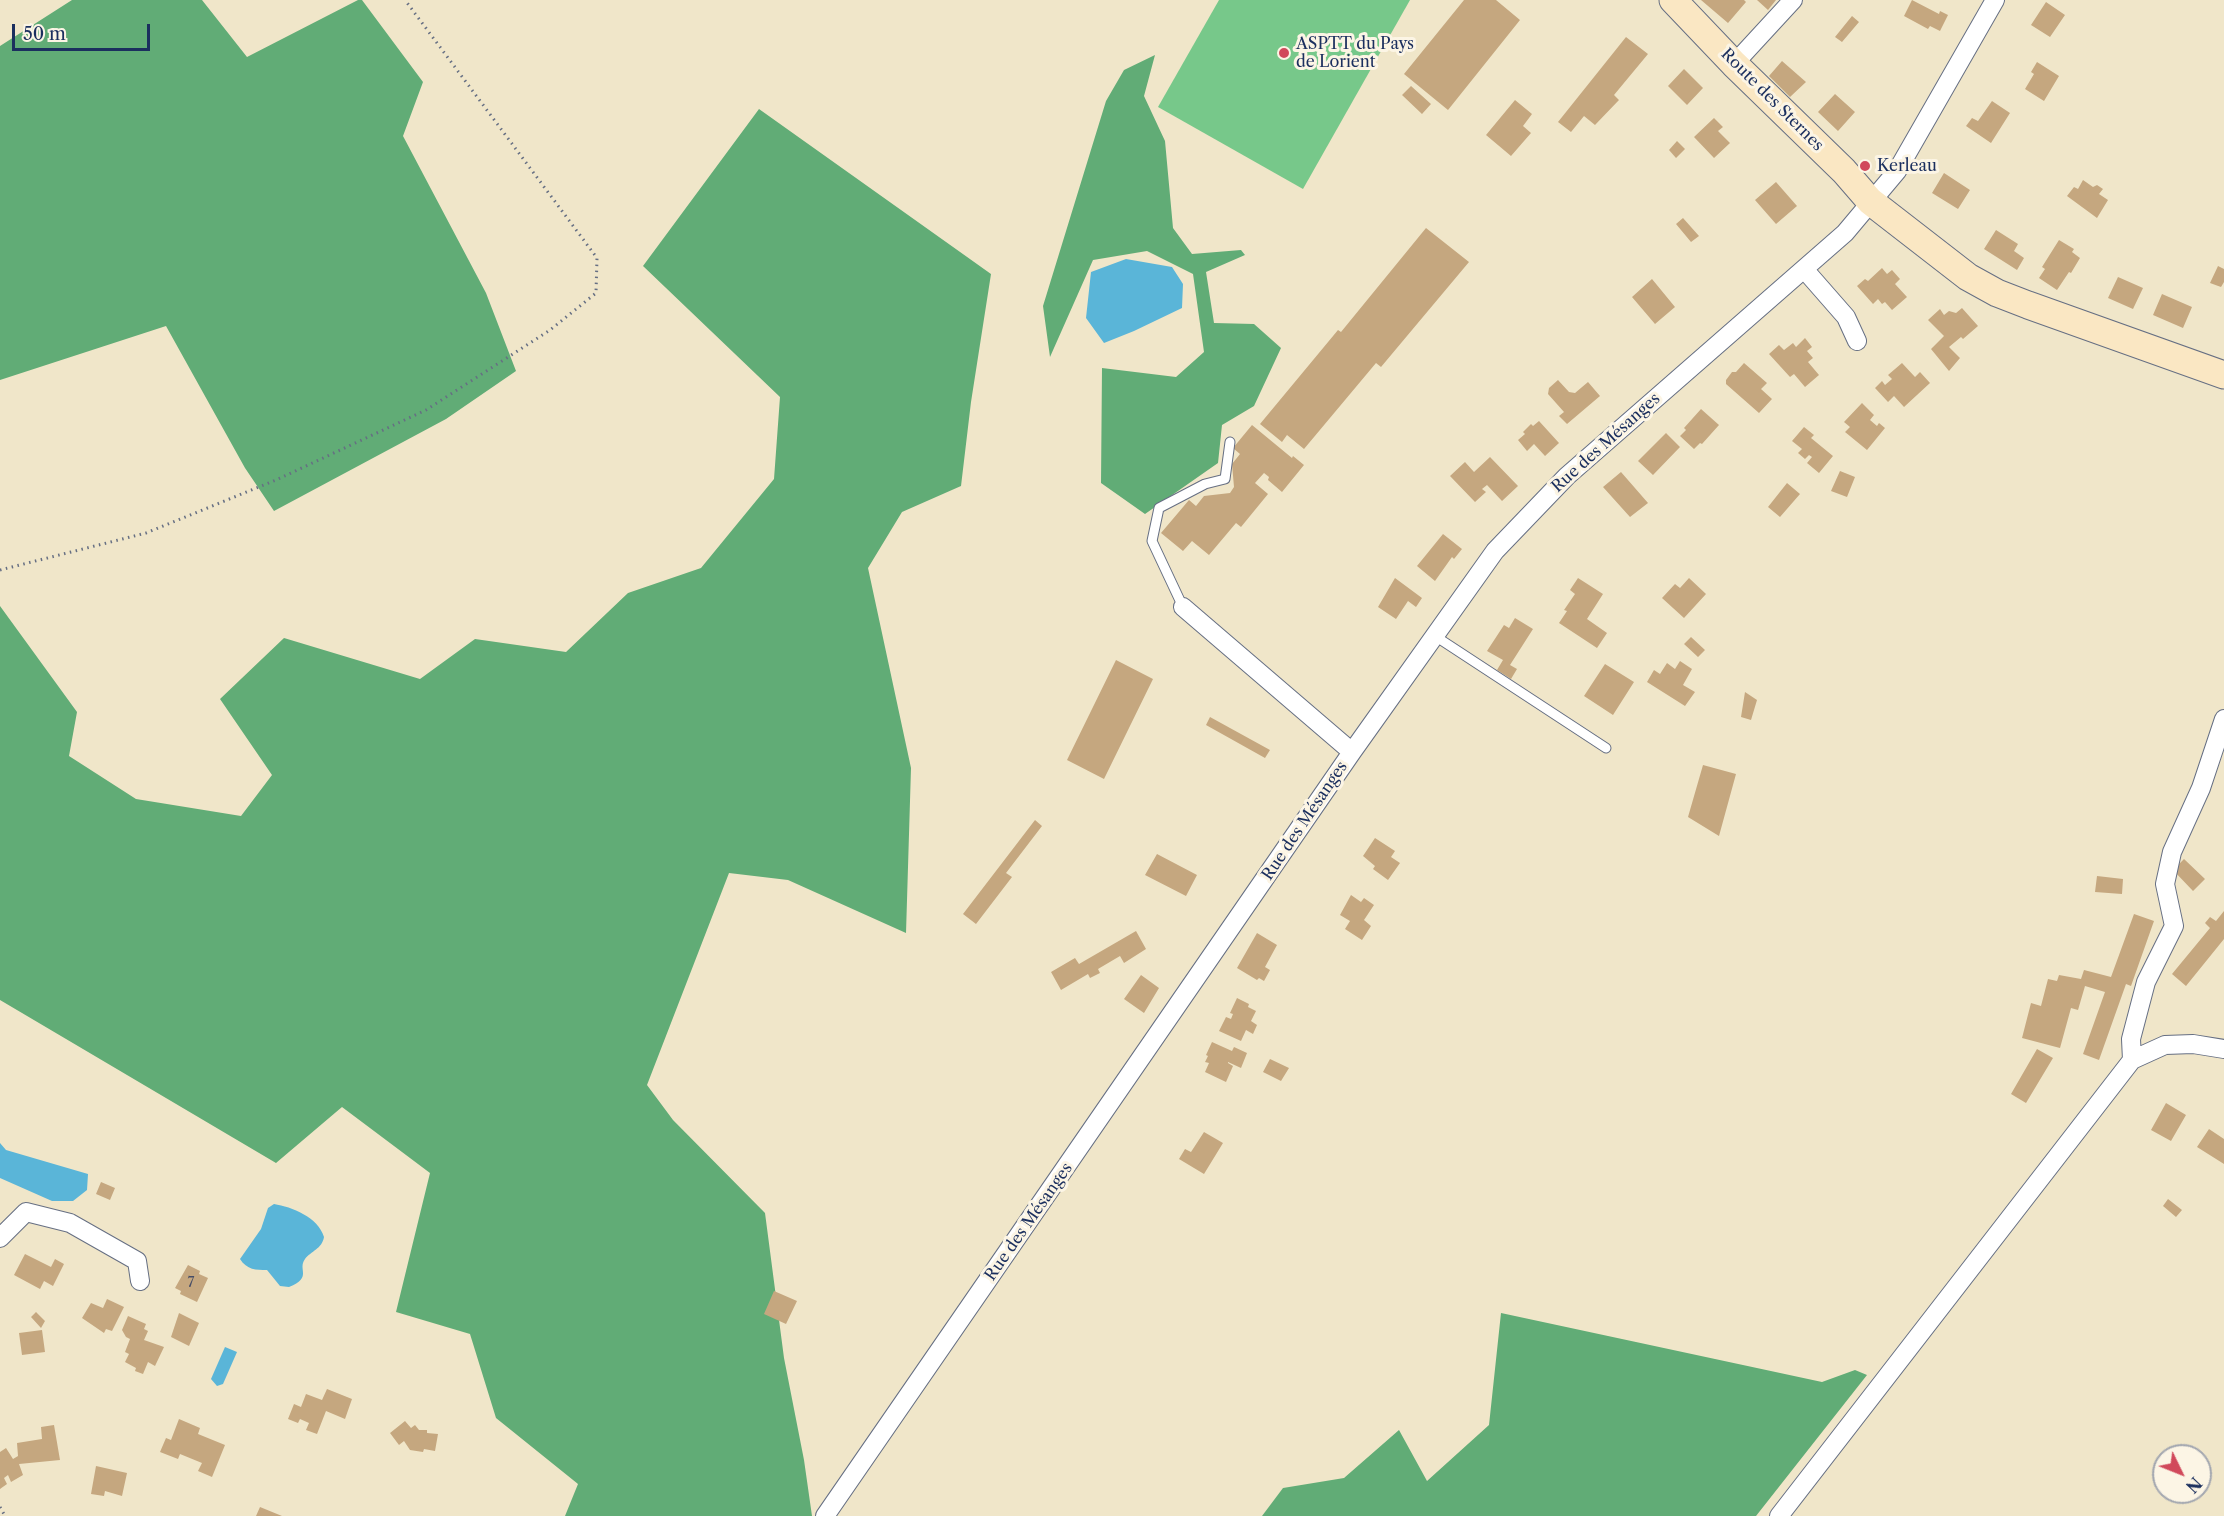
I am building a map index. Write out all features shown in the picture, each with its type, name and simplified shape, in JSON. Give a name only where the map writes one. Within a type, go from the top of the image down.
[{"type":"street","name":"Route des Sternes","points":[[1673,0],[1734,64],[1844,171],[1870,201],[1968,277],[1997,293],[2224,375]]},
{"type":"street","points":[[1734,64],[1793,0]]},
{"type":"street","name":"Rue des Mésanges","points":[[825,1516],[1352,752],[1495,551],[1567,476],[1845,233],[1897,171],[1995,0]]},
{"type":"street","points":[[1804,269],[1846,317],[1857,341]]},
{"type":"street","points":[[1183,607],[1352,752]]},
{"type":"street","points":[[2132,1060],[2131,1039],[2146,982],[2174,926],[2165,884],[2172,852],[2201,788],[2224,719]]},
{"type":"street","points":[[1779,1516],[2132,1060],[2165,1045],[2193,1044],[2224,1049]]},
{"type":"street","points":[[0,1238],[26,1212],[70,1223],[136,1261],[141,1281]]},
{"type":"lane","points":[[1183,607],[1152,541],[1159,508],[1205,484],[1225,479],[1230,442]]},
{"type":"lane","points":[[1435,636],[1606,748]]},
{"type":"path","points":[[0,570],[146,533],[276,480],[426,410],[550,330],[596,293],[597,258],[405,0]]},
{"type":"path","points":[[0,1507],[5,1516]]},
{"type":"green space","points":[[72,0],[202,0],[247,57],[362,0],[423,82],[403,136],[486,293],[516,371],[446,419],[274,511],[245,468],[166,326],[0,380],[0,46]]},
{"type":"green space","name":"ASPTT du Pays de Lorient","points":[[1219,0],[1410,0],[1303,189],[1158,107]]},
{"type":"green space","points":[[1155,55],[1144,96],[1165,141],[1173,228],[1192,254],[1241,250],[1245,255],[1206,272],[1214,323],[1254,324],[1281,348],[1254,406],[1222,425],[1218,463],[1145,514],[1101,483],[1102,368],[1176,377],[1204,352],[1193,274],[1147,251],[1093,260],[1050,357],[1043,306],[1106,101],[1124,70]]},
{"type":"green space","points":[[759,109],[991,274],[971,402],[961,486],[902,512],[868,568],[911,768],[906,933],[788,880],[729,873],[647,1085],[673,1120],[765,1213],[784,1358],[804,1460],[812,1516],[565,1516],[578,1484],[496,1418],[470,1334],[396,1312],[430,1173],[342,1107],[276,1163],[0,1000],[0,606],[77,712],[69,756],[136,799],[241,816],[272,775],[220,699],[284,638],[420,679],[475,639],[566,652],[628,593],[701,568],[774,479],[780,397],[643,266]]},
{"type":"green space","points":[[1501,1313],[1822,1382],[1855,1370],[1867,1375],[1756,1516],[1262,1516],[1283,1488],[1344,1478],[1399,1430],[1427,1481],[1489,1425]]},
{"type":"water","points":[[1126,259],[1172,267],[1183,284],[1182,308],[1104,343],[1086,318],[1091,272]]},
{"type":"water","points":[[0,1143],[6,1150],[88,1174],[87,1190],[73,1201],[52,1201],[0,1178]]},
{"type":"water","points":[[274,1204],[304,1214],[316,1224],[324,1237],[319,1247],[305,1259],[300,1280],[289,1287],[280,1286],[267,1270],[249,1267],[240,1259],[261,1229],[268,1208]]},
{"type":"water","points":[[225,1347],[237,1352],[223,1384],[217,1386],[211,1379]]},
{"type":"building","points":[[1464,0],[1496,0],[1520,20],[1448,110],[1404,74]]},
{"type":"building","points":[[1701,0],[1744,0],[1746,2],[1728,23]]},
{"type":"building","points":[[1757,0],[1776,0],[1768,10]]},
{"type":"building","points":[[1912,0],[1939,14],[1940,11],[1948,15],[1940,31],[1930,26],[1928,29],[1904,16]]},
{"type":"building","points":[[2046,2],[2065,15],[2050,37],[2031,25]]},
{"type":"building","points":[[1852,16],[1859,22],[1842,42],[1835,37]]},
{"type":"building","points":[[1626,37],[1648,54],[1614,95],[1619,100],[1595,125],[1584,116],[1571,132],[1558,122]]},
{"type":"building","points":[[1782,61],[1806,82],[1790,97],[1769,76]]},
{"type":"building","points":[[2037,62],[2059,76],[2044,101],[2025,89],[2034,74],[2031,72]]},
{"type":"building","points":[[1684,69],[1703,88],[1687,105],[1668,86]]},
{"type":"building","points":[[1411,86],[1431,104],[1422,114],[1402,95]]},
{"type":"building","points":[[1835,94],[1855,112],[1838,131],[1818,112]]},
{"type":"building","points":[[1515,100],[1532,114],[1523,126],[1531,133],[1511,156],[1486,135]]},
{"type":"building","points":[[1992,101],[2010,113],[1991,143],[1966,126],[1972,118],[1978,121]]},
{"type":"building","points":[[1714,118],[1723,127],[1718,131],[1730,143],[1714,158],[1694,137]]},
{"type":"building","points":[[1677,141],[1685,149],[1676,158],[1669,150]]},
{"type":"building","points":[[1944,173],[1970,190],[1958,209],[1932,193]]},
{"type":"building","points":[[2083,180],[2093,187],[2097,185],[2103,189],[2099,194],[2108,200],[2097,218],[2067,196],[2074,187],[2078,189]]},
{"type":"building","points":[[1776,182],[1797,206],[1776,224],[1755,200]]},
{"type":"building","points":[[1683,218],[1699,236],[1691,242],[1676,224]]},
{"type":"building","points":[[1426,228],[1469,262],[1381,367],[1376,363],[1304,449],[1287,435],[1282,442],[1260,424],[1338,330],[1341,332]]},
{"type":"building","points":[[1996,230],[2018,244],[2014,251],[2024,258],[2017,270],[1984,249]]},
{"type":"building","points":[[2059,240],[2074,249],[2072,252],[2080,258],[2057,290],[2039,278],[2045,269],[2042,267]]},
{"type":"building","points":[[2218,266],[2224,269],[2224,282],[2221,287],[2210,283]]},
{"type":"building","points":[[1882,268],[1887,274],[1892,270],[1900,279],[1895,284],[1907,297],[1892,310],[1885,302],[1882,304],[1878,299],[1873,304],[1857,286],[1865,279],[1868,281]]},
{"type":"building","points":[[2118,277],[2143,288],[2133,309],[2108,298]]},
{"type":"building","points":[[1652,279],[1675,307],[1655,324],[1632,297]]},
{"type":"building","points":[[2162,294],[2192,307],[2183,328],[2153,315]]},
{"type":"building","points":[[1962,308],[1978,326],[1949,347],[1960,358],[1949,371],[1931,349],[1944,336],[1928,320],[1940,309],[1944,315],[1949,311],[1956,313]]},
{"type":"building","points":[[1805,338],[1812,347],[1807,351],[1813,358],[1808,362],[1819,375],[1805,387],[1794,374],[1790,377],[1769,354],[1779,345],[1784,350],[1793,343],[1796,347]]},
{"type":"building","points":[[1744,363],[1767,383],[1761,389],[1772,399],[1759,413],[1726,384],[1732,372],[1736,372]]},
{"type":"building","points":[[1902,363],[1915,377],[1920,372],[1930,383],[1904,407],[1894,396],[1888,402],[1875,388],[1882,381],[1885,385],[1892,379],[1888,375]]},
{"type":"building","points":[[1558,380],[1569,392],[1575,393],[1588,382],[1600,396],[1567,424],[1559,416],[1564,412],[1548,394],[1549,388]]},
{"type":"building","points":[[1862,403],[1874,415],[1870,420],[1877,426],[1879,423],[1885,428],[1867,450],[1845,432],[1850,427],[1844,422]]},
{"type":"building","points":[[1701,409],[1719,425],[1702,444],[1700,443],[1694,449],[1680,436]]},
{"type":"building","points":[[1539,421],[1559,443],[1545,456],[1534,444],[1527,451],[1518,440],[1531,424],[1533,426]]},
{"type":"building","points":[[1252,425],[1304,465],[1282,492],[1268,480],[1269,477],[1264,473],[1255,483],[1268,494],[1241,527],[1236,523],[1209,555],[1192,541],[1183,551],[1161,533],[1189,500],[1196,506],[1204,496],[1230,493],[1234,487],[1232,464],[1240,454],[1233,448]]},
{"type":"building","points":[[1804,427],[1814,435],[1811,438],[1833,456],[1819,473],[1807,463],[1812,457],[1809,455],[1805,459],[1798,453],[1802,449],[1792,441]]},
{"type":"building","points":[[1666,433],[1680,447],[1653,475],[1638,461]]},
{"type":"building","points":[[1490,457],[1518,486],[1502,501],[1487,485],[1482,489],[1486,492],[1475,502],[1450,476],[1465,462],[1474,472]]},
{"type":"building","points":[[1840,471],[1855,477],[1847,497],[1831,491]]},
{"type":"building","points":[[1621,472],[1648,503],[1630,517],[1603,487]]},
{"type":"building","points":[[1787,483],[1800,494],[1780,517],[1768,507]]},
{"type":"building","points":[[1443,534],[1462,549],[1454,559],[1452,557],[1435,581],[1417,566]]},
{"type":"building","points":[[1395,578],[1422,598],[1416,607],[1408,601],[1396,619],[1378,607]]},
{"type":"building","points":[[1578,578],[1603,594],[1587,619],[1607,633],[1597,648],[1559,623],[1567,611],[1564,610],[1575,594],[1570,590]]},
{"type":"building","points":[[1689,578],[1706,594],[1684,618],[1662,598],[1675,584],[1680,588]]},
{"type":"building","points":[[1515,618],[1533,629],[1510,665],[1517,669],[1511,679],[1497,670],[1503,660],[1487,651],[1504,625],[1509,628]]},
{"type":"building","points":[[1691,637],[1705,650],[1698,657],[1684,644]]},
{"type":"building","points":[[1116,660],[1153,679],[1104,779],[1067,760]]},
{"type":"building","points":[[1680,661],[1692,669],[1683,685],[1695,692],[1685,706],[1647,682],[1654,670],[1660,674],[1667,663],[1675,669]]},
{"type":"building","points":[[1605,664],[1634,682],[1613,715],[1584,696]]},
{"type":"building","points":[[1745,692],[1757,700],[1751,720],[1741,717]]},
{"type":"building","points":[[1210,717],[1270,750],[1265,758],[1206,725]]},
{"type":"building","points":[[1703,765],[1736,774],[1719,836],[1688,817]]},
{"type":"building","points":[[1035,820],[1042,826],[1006,873],[1012,877],[976,924],[963,914]]},
{"type":"building","points":[[1375,838],[1395,851],[1391,857],[1400,863],[1388,880],[1373,869],[1375,866],[1363,856]]},
{"type":"building","points":[[1157,854],[1197,875],[1186,896],[1145,875]]},
{"type":"building","points":[[2184,859],[2205,879],[2193,891],[2173,870]]},
{"type":"building","points":[[2097,876],[2123,879],[2122,894],[2095,892]]},
{"type":"building","points":[[1351,895],[1361,902],[1364,898],[1374,905],[1364,920],[1371,926],[1362,940],[1345,929],[1350,921],[1340,915]]},
{"type":"building","points":[[2224,911],[2224,939],[2186,986],[2172,974],[2210,928],[2205,923],[2210,917],[2216,921]]},
{"type":"building","points":[[2134,914],[2154,921],[2131,986],[2126,984],[2099,1060],[2083,1054],[2105,992],[2085,986],[2078,1010],[2071,1008],[2060,1048],[2022,1038],[2031,1003],[2041,1006],[2048,979],[2057,981],[2059,975],[2081,979],[2084,970],[2111,977]]},
{"type":"building","points":[[1136,931],[1146,949],[1124,963],[1120,956],[1098,969],[1100,973],[1090,978],[1088,974],[1061,990],[1051,972],[1075,958],[1079,964]]},
{"type":"building","points":[[1257,933],[1277,945],[1265,967],[1270,970],[1264,981],[1259,978],[1257,980],[1237,968]]},
{"type":"building","points":[[1141,975],[1159,988],[1144,1013],[1124,999]]},
{"type":"building","points":[[1237,998],[1249,1004],[1248,1007],[1256,1011],[1251,1021],[1257,1025],[1253,1034],[1246,1030],[1241,1041],[1219,1031],[1226,1017],[1231,1019],[1233,1014],[1230,1013]]},
{"type":"building","points":[[1212,1042],[1232,1051],[1234,1047],[1247,1053],[1241,1068],[1228,1062],[1233,1066],[1226,1082],[1205,1072],[1209,1063],[1205,1062],[1208,1056],[1206,1055]]},
{"type":"building","points":[[2037,1049],[2053,1058],[2026,1103],[2011,1094]]},
{"type":"building","points":[[1270,1059],[1289,1068],[1281,1081],[1263,1072]]},
{"type":"building","points":[[2166,1103],[2186,1115],[2171,1141],[2151,1130]]},
{"type":"building","points":[[2209,1129],[2224,1139],[2224,1164],[2197,1147]]},
{"type":"building","points":[[1204,1132],[1223,1143],[1204,1174],[1179,1159],[1185,1149],[1191,1152]]},
{"type":"building","points":[[101,1182],[115,1188],[110,1200],[96,1194]]},
{"type":"building","points":[[2168,1199],[2182,1210],[2176,1217],[2163,1206]]},
{"type":"building","points":[[25,1254],[51,1267],[55,1259],[64,1264],[53,1286],[44,1281],[40,1289],[14,1275]]},
{"type":"building","points":[[188,1265],[208,1278],[197,1302],[180,1294],[181,1291],[175,1288]]},
{"type":"building","points":[[774,1291],[797,1301],[786,1324],[764,1314]]},
{"type":"building","points":[[107,1299],[124,1307],[112,1331],[106,1329],[104,1333],[82,1318],[91,1303],[103,1308]]},
{"type":"building","points":[[36,1312],[45,1321],[41,1328],[31,1317]]},
{"type":"building","points":[[179,1313],[199,1323],[189,1346],[171,1337]]},
{"type":"building","points":[[128,1316],[146,1324],[144,1329],[148,1331],[144,1340],[164,1347],[155,1366],[148,1362],[143,1374],[135,1371],[136,1368],[125,1362],[129,1354],[125,1352],[130,1339],[122,1330]]},
{"type":"building","points":[[42,1330],[45,1352],[22,1355],[19,1333]]},
{"type":"building","points":[[327,1389],[352,1399],[345,1419],[326,1411],[317,1434],[306,1430],[309,1423],[300,1419],[298,1423],[288,1419],[294,1404],[301,1407],[306,1394],[322,1400]]},
{"type":"building","points":[[179,1419],[200,1428],[198,1434],[225,1445],[212,1477],[198,1471],[202,1463],[180,1454],[178,1459],[160,1452],[166,1438],[171,1440]]},
{"type":"building","points":[[405,1421],[411,1428],[415,1425],[419,1430],[438,1434],[435,1451],[410,1450],[404,1441],[399,1445],[390,1433]]},
{"type":"building","points":[[54,1425],[60,1460],[19,1464],[23,1475],[11,1482],[8,1475],[4,1478],[7,1484],[0,1489],[0,1452],[6,1448],[13,1459],[18,1456],[17,1443],[42,1439],[41,1427]]},
{"type":"building","points":[[96,1466],[127,1473],[122,1496],[105,1491],[104,1496],[91,1494]]},
{"type":"building","points":[[260,1507],[282,1516],[256,1516]]},
{"type":"place","name":"ASPTT du Pays de Lorient","points":[[1284,53]]},
{"type":"place","name":"Kerleau","points":[[1865,166]]}]
